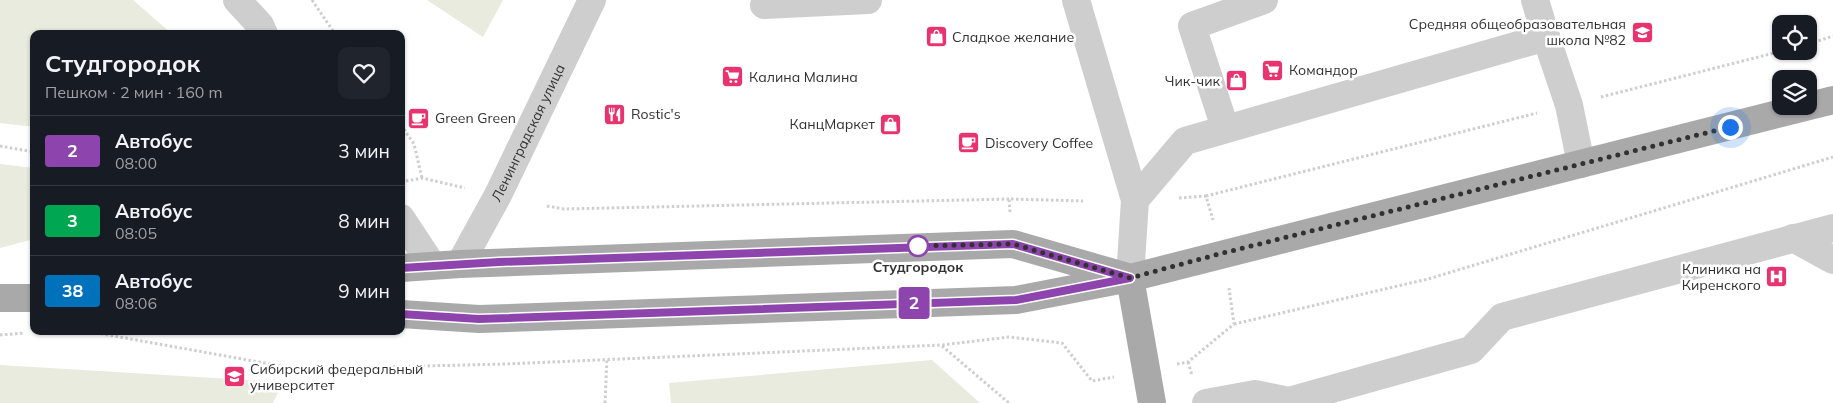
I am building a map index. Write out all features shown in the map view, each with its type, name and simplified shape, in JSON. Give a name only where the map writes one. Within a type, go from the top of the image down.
[{"type":"main road","points":[[405,314],[479,319],[1016,300],[1130,278],[1833,100]]},
{"type":"main road","points":[[405,268],[432,265],[1013,244],[1130,278]]},
{"type":"main road","points":[[1130,278],[1152,403]]},
{"type":"main road","points":[[0,298],[30,298]]},
{"type":"street","points":[[237,0],[260,25],[262,30]]},
{"type":"street","name":"Ленинградская улица","points":[[460,264],[498,195],[592,0]]},
{"type":"street","points":[[764,6],[851,0]]},
{"type":"street","points":[[1076,0],[1136,200],[1130,278]]},
{"type":"street","points":[[1225,128],[1192,26],[1264,0]]},
{"type":"street","points":[[1535,0],[1569,105],[1581,164]]},
{"type":"street","points":[[1136,200],[1185,141],[1546,37]]},
{"type":"street","points":[[405,224],[432,265]]},
{"type":"street","points":[[1206,403],[1255,394],[1289,402],[1471,350],[1502,317],[1833,228]]},
{"type":"street","points":[[1794,238],[1833,260]]},
{"type":"path","points":[[312,0],[332,30]]},
{"type":"path","points":[[1817,41],[1833,36]]},
{"type":"path","points":[[1176,199],[1206,196],[1772,54]]},
{"type":"path","points":[[405,131],[414,144],[422,178]]},
{"type":"path","points":[[0,146],[30,151]]},
{"type":"path","points":[[1188,362],[1234,324],[1428,279],[1833,157]]},
{"type":"path","points":[[405,181],[422,178],[470,189]]},
{"type":"path","points":[[1206,196],[1213,220]]},
{"type":"path","points":[[547,206],[564,209],[1009,199],[1083,201]]},
{"type":"path","points":[[1009,199],[1010,217]]},
{"type":"path","points":[[1229,288],[1234,324]]},
{"type":"path","points":[[108,335],[298,369],[607,359],[942,345],[1009,337],[1062,344],[1092,381]]},
{"type":"path","points":[[942,345],[1009,403]]},
{"type":"path","points":[[605,403],[607,359]]},
{"type":"shaded area","points":[[0,0],[133,0],[167,30],[30,30],[30,127],[0,123]]},
{"type":"shaded area","points":[[427,0],[503,0],[483,37]]},
{"type":"shaded area","points":[[0,164],[30,168],[30,240],[0,248]]},
{"type":"shaded area","points":[[932,360],[980,403],[671,403],[669,383]]},
{"type":"shaded area","points":[[0,365],[283,382],[273,403],[0,403]]},
{"type":"bus line","name":"2","points":[[405,268],[499,262],[1013,244],[1130,278],[1016,300],[479,319],[405,314]]},
{"type":"place","name":"Средняя общеобразовательная школа №82","points":[[1642,32]]},
{"type":"place","name":"Сладкое желание","points":[[936,37]]},
{"type":"place","name":"Командор","points":[[1273,70]]},
{"type":"place","name":"Калина Малина","points":[[733,77]]},
{"type":"place","name":"Чик-чик","points":[[1236,81]]},
{"type":"place","name":"Rostic's","points":[[615,114]]},
{"type":"place","name":"Green Green","points":[[419,118]]},
{"type":"place","name":"КанцМаркет","points":[[891,124]]},
{"type":"place","name":"Discovery Coffee","points":[[969,143]]},
{"type":"place","name":"Студгородок","points":[[918,246]]},
{"type":"place","name":"Клиника на Киренского","points":[[1777,277]]},
{"type":"place","name":"Сибирский федеральный университет","points":[[234,377]]},
{"type":"route","points":[[918,246],[1013,244],[1130,278],[1219,254],[1730,127]]}]
